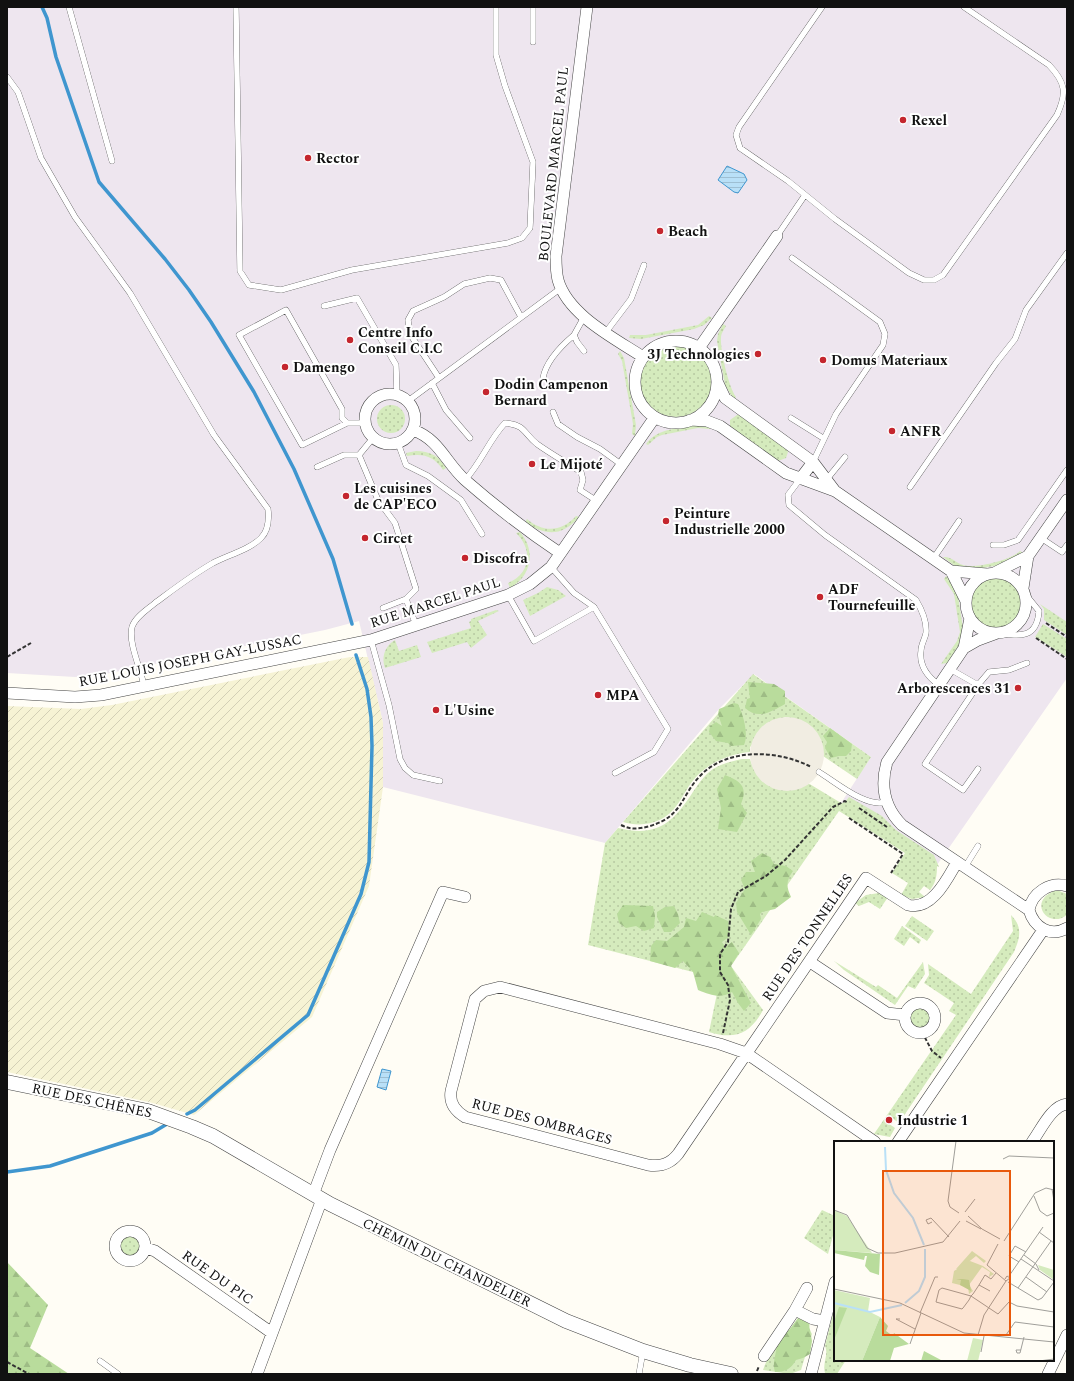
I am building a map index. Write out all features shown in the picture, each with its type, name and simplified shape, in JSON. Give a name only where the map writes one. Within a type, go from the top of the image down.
[{"type":"street","name":"BOULEVARD MARCEL PAUL","points":[[587,7],[556,256],[557,278],[572,306],[584,317],[643,357]]},
{"type":"street","points":[[700,348],[777,236]]},
{"type":"street","points":[[717,381],[715,394],[710,405],[701,414],[690,420],[678,423],[666,422],[654,417],[644,408],[637,396],[635,383],[636,369],[643,357],[652,348],[663,343],[676,341],[688,342],[700,348],[709,357],[715,368],[717,381],[725,398],[798,449],[813,462],[835,491]]},
{"type":"street","points":[[388,394],[397,395],[408,401],[415,413],[416,422],[408,438],[398,443],[383,444],[369,434],[365,423],[367,408],[372,401],[379,396],[388,394]]},
{"type":"street","name":"RUE MARCEL PAUL","points":[[354,643],[370,640],[416,625],[508,594],[530,584],[551,566],[622,466],[654,417]]},
{"type":"street","points":[[690,420],[707,421],[720,426],[786,473],[835,491],[951,571],[966,601],[970,618],[964,648],[887,762],[883,783],[886,802],[892,814],[902,825],[1029,910],[1032,919],[1043,930],[1065,932]]},
{"type":"street","points":[[413,430],[425,435],[436,443],[454,469],[465,480],[529,532],[560,553]]},
{"type":"street","points":[[800,479],[813,462]]},
{"type":"street","points":[[966,601],[972,584],[991,573],[1028,556],[1067,500]]},
{"type":"street","points":[[964,648],[978,640],[997,633],[1006,632],[1021,621],[1025,613],[1028,556]]},
{"type":"street","points":[[951,571],[991,573],[1012,576],[1025,592]]},
{"type":"street","points":[[970,618],[981,629],[997,633]]},
{"type":"street","name":"RUE LOUIS JOSEPH GAY-LUSSAC","points":[[7,693],[88,696],[354,643]]},
{"type":"street","name":"RUE DES TONNELLES","points":[[746,1053],[810,962],[866,878],[908,905],[916,906],[931,899],[961,864]]},
{"type":"street","points":[[1029,910],[1035,898],[1047,886],[1061,884],[1067,886]]},
{"type":"street","points":[[257,1374],[317,1197],[330,1150],[443,892],[465,897]]},
{"type":"street","points":[[899,1141],[1043,930]]},
{"type":"street","points":[[810,962],[887,1014],[905,1015]]},
{"type":"street","name":"RUE DES OMBRAGES","points":[[746,1053],[678,1154],[668,1163],[657,1166],[648,1165],[465,1117],[454,1108],[450,1099],[475,999],[484,991],[496,987],[713,1042],[746,1053],[874,1141]]},
{"type":"street","points":[[919,1002],[929,1006],[935,1014],[935,1020],[930,1029],[922,1032],[911,1029],[907,1025],[905,1015],[907,1010],[919,1002]]},
{"type":"street","name":"RUE DES CHÊNES","points":[[7,1082],[148,1111],[176,1121]]},
{"type":"street","points":[[1033,1141],[1053,1112],[1058,1107],[1067,1104]]},
{"type":"street","name":"CHEMIN DU CHANDELIER","points":[[176,1121],[213,1136],[317,1197],[566,1321],[643,1351],[690,1367],[731,1374]]},
{"type":"street","name":"RUE DU PIC","points":[[146,1248],[155,1251],[272,1333]]},
{"type":"street","points":[[811,1374],[834,1286]]},
{"type":"street","points":[[764,1356],[795,1310],[807,1288]]},
{"type":"street","points":[[795,1310],[814,1319],[825,1321]]},
{"type":"street","points":[[1048,1374],[1067,1335]]},
{"type":"lane","points":[[69,7],[112,161]]},
{"type":"lane","points":[[236,7],[240,271],[250,285],[281,290],[352,270],[508,243],[522,238],[530,228],[533,162],[505,86],[496,55],[496,7]]},
{"type":"lane","points":[[533,7],[533,42]]},
{"type":"lane","points":[[822,7],[739,127],[736,135],[740,148],[909,272],[924,280],[934,280],[943,275],[1056,115],[1062,103],[1064,94],[1064,85],[1059,75],[1049,65],[964,7]]},
{"type":"lane","points":[[7,76],[18,92],[41,158],[75,218],[130,293],[214,435],[268,509],[269,518],[267,529],[262,537],[251,545],[214,562],[189,577],[140,615],[132,626],[131,638],[144,686]]},
{"type":"lane","points":[[777,236],[805,195]]},
{"type":"lane","points":[[910,487],[996,363],[1016,339],[1026,310],[1067,253]]},
{"type":"lane","points":[[792,258],[880,322],[885,334],[883,345],[836,414],[823,438],[813,462]]},
{"type":"lane","points":[[606,332],[631,299],[644,265]]},
{"type":"lane","points":[[439,378],[410,334],[408,320],[413,311],[444,297],[464,284],[490,278],[501,280],[521,317]]},
{"type":"lane","points":[[408,401],[561,288]]},
{"type":"lane","points":[[324,306],[357,298],[396,365],[397,395]]},
{"type":"lane","points":[[347,423],[342,418],[342,409],[286,310],[239,335],[302,445],[347,423],[365,423]]},
{"type":"lane","points":[[543,378],[544,370],[561,346],[574,335],[584,317]]},
{"type":"lane","points":[[574,335],[584,351]]},
{"type":"lane","points":[[432,383],[446,410],[470,438]]},
{"type":"lane","points":[[553,412],[558,424],[577,437],[600,449],[622,466]]},
{"type":"lane","points":[[792,418],[823,438]]},
{"type":"lane","points":[[465,480],[474,471],[500,427],[505,423],[516,424],[528,432],[536,443],[581,472],[583,480],[580,490],[596,501]]},
{"type":"lane","points":[[359,455],[373,438]]},
{"type":"lane","points":[[398,443],[406,465],[428,476],[461,500],[482,534]]},
{"type":"lane","points":[[317,467],[344,455],[359,455]]},
{"type":"lane","points":[[359,455],[378,500],[395,523],[416,589],[406,600],[383,608]]},
{"type":"lane","points":[[827,479],[845,457]]},
{"type":"lane","points":[[993,545],[1004,545],[1018,540],[1067,470]]},
{"type":"lane","points":[[800,479],[788,495],[789,505],[825,535],[916,600],[922,609],[926,633],[921,650],[922,661],[929,677],[939,685]]},
{"type":"lane","points":[[933,559],[959,521]]},
{"type":"lane","points":[[1041,538],[1062,552],[1067,545]]},
{"type":"lane","points":[[551,566],[574,593],[594,607],[668,729],[654,752],[615,773]]},
{"type":"lane","points":[[997,633],[1017,636],[1025,635],[1034,628],[1038,619],[1039,611],[1025,592]]},
{"type":"lane","points":[[508,594],[534,641],[594,607]]},
{"type":"lane","points":[[406,600],[416,625]]},
{"type":"lane","points":[[370,640],[402,764],[413,775],[440,781]]},
{"type":"lane","points":[[978,769],[963,790],[925,764],[983,677],[989,672],[1009,670],[1027,663]]},
{"type":"lane","points":[[950,669],[978,685]]},
{"type":"lane","points":[[819,772],[865,800],[875,804],[886,802]]},
{"type":"lane","points":[[961,864],[978,846]]},
{"type":"lane","points":[[639,1374],[643,1351]]},
{"type":"lane","points":[[100,1361],[118,1374]]},
{"type":"path","points":[[1038,619],[1067,637]]},
{"type":"path","points":[[1025,635],[1034,637],[1067,659]]},
{"type":"path","points":[[7,657],[31,643]]},
{"type":"path","points":[[621,825],[628,828],[640,829],[663,822],[679,808],[700,776],[720,762],[734,757],[750,754],[773,756],[800,761],[819,772]]},
{"type":"path","points":[[722,1036],[730,1000],[728,985],[720,972],[720,954],[728,942],[731,909],[738,892],[766,876],[785,860],[833,807],[845,801],[851,804]]},
{"type":"path","points":[[858,807],[864,811]]},
{"type":"path","points":[[849,818],[903,854],[891,873]]},
{"type":"path","points":[[922,1032],[932,1051],[944,1061]]},
{"type":"path","points":[[7,1362],[29,1374]]},
{"type":"shaded area","points":[[7,7],[1067,7],[1067,678],[937,865],[841,803],[871,757],[754,674],[719,709],[605,843],[383,787],[383,723],[359,621],[325,630],[100,675],[75,677],[7,673]]},
{"type":"shaded area","points":[[350,657],[368,657],[383,723],[383,787],[369,886],[312,1017],[194,1115],[149,1102],[7,1072],[7,706],[81,709],[112,705]]},
{"type":"shaded area","points":[[787,717],[801,720],[813,728],[821,740],[824,754],[821,768],[813,780],[801,788],[787,791],[773,788],[761,780],[753,768],[750,754],[753,740],[761,728],[773,720]]},
{"type":"green space","points":[[709,316],[712,318],[704,325],[694,329],[641,339],[629,338],[630,335],[646,335],[698,325]]},
{"type":"green space","points":[[723,324],[726,326],[721,336],[722,351],[728,378],[736,397],[734,400],[725,385],[717,341],[718,334]]},
{"type":"green space","points":[[676,345],[696,351],[706,361],[712,381],[706,401],[696,411],[676,417],[656,411],[646,401],[640,381],[646,361],[656,351]]},
{"type":"green space","points":[[620,351],[624,358],[636,425],[635,436],[632,434],[633,424],[622,361],[618,354]]},
{"type":"green space","points":[[391,405],[401,409],[405,419],[401,429],[391,433],[381,429],[377,419],[381,409]]},
{"type":"green space","points":[[737,415],[741,415],[787,446],[788,452],[786,458],[778,461],[730,428],[730,420]]},
{"type":"green space","points":[[698,425],[711,427],[710,429],[698,428],[662,435],[657,437],[648,445],[646,444],[656,435],[663,432]]},
{"type":"green space","points":[[416,451],[434,455],[441,460],[446,468],[443,470],[436,461],[423,455],[407,456],[406,453]]},
{"type":"green space","points":[[576,516],[579,517],[573,524],[560,531],[553,532],[539,530],[525,522],[527,519],[539,527],[552,529],[565,525]]},
{"type":"green space","points":[[520,532],[528,547],[530,554],[529,562],[523,577],[510,588],[508,583],[516,579],[521,574],[527,561],[525,546],[516,533]]},
{"type":"green space","points":[[1020,551],[1023,553],[1000,565],[977,569],[955,566],[943,557],[949,558],[963,565],[976,566],[1009,558]]},
{"type":"green space","points":[[946,576],[952,582],[958,596],[963,628],[959,645],[947,663],[941,664],[957,641],[960,632],[954,594],[944,579]]},
{"type":"green space","points":[[996,576],[1006,578],[1014,584],[1020,592],[1022,602],[1020,612],[1014,620],[1006,626],[996,628],[986,626],[978,620],[972,612],[970,602],[972,592],[978,584],[986,578]]},
{"type":"green space","points":[[547,587],[558,590],[566,596],[530,616],[523,600]]},
{"type":"green space","points":[[1040,604],[1067,622],[1067,635],[1044,620],[1044,609]]},
{"type":"green space","points":[[496,610],[499,611],[478,621],[487,635],[471,648],[467,642],[432,653],[427,642],[471,628],[469,622],[471,619]]},
{"type":"green space","points":[[1043,624],[1067,639],[1067,657],[1035,637]]},
{"type":"green space","points":[[395,640],[399,651],[417,645],[421,657],[385,668],[383,660],[386,649]]},
{"type":"green space","points":[[753,674],[871,757],[857,779],[823,756],[820,740],[813,728],[801,721],[785,717],[750,747],[750,752],[728,757],[708,767],[691,783],[672,811],[660,820],[645,824],[630,824],[623,822]]},
{"type":"green space","points":[[748,682],[774,684],[785,691],[785,704],[765,714],[755,714],[750,712],[745,708],[747,699],[750,698]]},
{"type":"green space","points":[[734,703],[738,704],[742,713],[746,730],[744,745],[731,746],[728,743],[716,741],[709,732],[710,726],[716,722],[722,726],[718,714],[719,709]]},
{"type":"green space","points":[[830,728],[852,744],[851,751],[846,756],[831,758],[825,748],[827,742],[823,736]]},
{"type":"green space","points":[[742,759],[750,759],[760,779],[771,786],[785,789],[800,787],[808,783],[841,803],[845,802],[849,797],[882,816],[896,830],[934,855],[939,867],[937,866],[936,879],[930,890],[924,886],[919,892],[925,897],[912,899],[901,895],[908,883],[892,873],[905,853],[839,811],[731,966],[763,1010],[753,1025],[747,1030],[734,1035],[727,1035],[709,1032],[720,979],[588,945],[605,843],[618,828],[642,831],[661,826],[669,821],[684,805],[700,781],[709,772],[723,764]]},
{"type":"green space","points":[[725,775],[739,782],[742,785],[744,793],[741,804],[747,813],[737,832],[718,829],[721,808],[717,789]]},
{"type":"green space","points":[[762,853],[770,857],[774,864],[786,866],[793,871],[789,878],[788,884],[788,890],[791,897],[775,909],[762,912],[760,914],[761,919],[751,935],[737,912],[736,903],[745,889],[741,880],[746,872],[755,872],[751,861]]},
{"type":"green space","points":[[1057,890],[1067,894],[1067,915],[1060,919],[1053,919],[1043,912],[1041,906],[1043,900],[1048,895]]},
{"type":"green space","points":[[879,893],[888,897],[880,909],[869,902],[859,906],[855,903],[866,895]]},
{"type":"green space","points":[[623,905],[653,906],[655,916],[654,928],[644,931],[636,926],[626,928],[619,923],[617,914]]},
{"type":"green space","points":[[674,906],[680,923],[671,932],[664,932],[657,917],[657,912],[665,907]]},
{"type":"green space","points":[[702,912],[714,917],[715,915],[728,921],[730,936],[722,942],[725,947],[732,942],[739,953],[731,966],[751,1003],[744,1011],[732,992],[719,996],[711,995],[698,990],[693,972],[683,961],[675,968],[650,961],[651,946],[656,940],[667,941],[684,927],[686,918],[696,921]]},
{"type":"green space","points":[[1011,915],[1015,919],[1019,928],[1018,942],[1014,952],[899,1123],[889,1116],[885,1121],[895,1128],[890,1137],[874,1134],[956,1015],[949,1011],[954,1003],[924,983],[929,975],[928,964],[971,994],[1013,931]]},
{"type":"green space","points":[[912,916],[934,931],[927,941],[905,926]]},
{"type":"green space","points":[[902,926],[921,940],[919,944],[910,937],[904,946],[894,939]]},
{"type":"green space","points":[[834,961],[876,987],[878,985],[897,998],[923,962],[925,974],[915,989],[908,986],[895,1005],[844,970]]},
{"type":"green space","points":[[920,1008],[927,1011],[930,1018],[927,1025],[920,1028],[913,1025],[910,1018],[913,1011]]},
{"type":"green space","points":[[822,1210],[834,1216],[834,1232],[828,1254],[804,1238]]},
{"type":"green space","points":[[131,1235],[139,1238],[142,1246],[139,1254],[131,1257],[123,1254],[120,1246],[123,1238]]},
{"type":"green space","points":[[7,1262],[48,1305],[30,1348],[69,1374],[7,1374]]},
{"type":"green space","points":[[834,1310],[834,1361],[845,1361],[837,1374],[825,1373],[825,1346]]},
{"type":"green space","points":[[798,1318],[808,1320],[812,1341],[810,1354],[796,1360],[792,1366],[787,1369],[775,1372],[774,1363],[777,1348],[776,1339],[779,1335],[789,1330]]},
{"type":"green space","points":[[806,1323],[810,1324],[809,1328],[812,1334],[801,1370],[790,1374],[763,1370],[771,1354],[780,1342]]},
{"type":"water","points":[[727,166],[744,174],[747,180],[738,193],[734,192],[718,180]]},
{"type":"water","points":[[382,1069],[391,1071],[386,1090],[377,1087]]},
{"type":"waterway","points":[[42,7],[47,18],[56,57],[99,182],[165,259],[189,290],[211,322],[254,392],[294,469],[333,559],[352,624]]},
{"type":"waterway","points":[[187,1114],[195,1110],[308,1015],[361,894],[369,862],[372,746],[371,717],[367,689],[356,655]]},
{"type":"waterway","points":[[7,1172],[50,1166],[152,1133],[167,1124]]},
{"type":"place","name":"Rexel","points":[[903,120]]},
{"type":"place","name":"Rector","points":[[308,158]]},
{"type":"place","name":"Beach","points":[[660,231]]},
{"type":"place","name":"Centre Info Conseil C.I.C","points":[[350,340]]},
{"type":"place","name":"3J Technologies","points":[[758,354]]},
{"type":"place","name":"Domus Materiaux","points":[[823,360]]},
{"type":"place","name":"Damengo","points":[[285,367]]},
{"type":"place","name":"Dodin Campenon Bernard","points":[[486,392]]},
{"type":"place","name":"ANFR","points":[[892,431]]},
{"type":"place","name":"Le Mijoté","points":[[532,464]]},
{"type":"place","name":"Les cuisines de CAP'ECO","points":[[346,496]]},
{"type":"place","name":"Peinture Industrielle 2000","points":[[666,521]]},
{"type":"place","name":"Circet","points":[[365,538]]},
{"type":"place","name":"Discofra","points":[[465,558]]},
{"type":"place","name":"ADF Tournefeuille","points":[[820,597]]},
{"type":"place","name":"Arborescences 31","points":[[1018,688]]},
{"type":"place","name":"MPA","points":[[598,695]]},
{"type":"place","name":"L'Usine","points":[[436,710]]},
{"type":"place","name":"Industrie 1","points":[[889,1120]]}]
